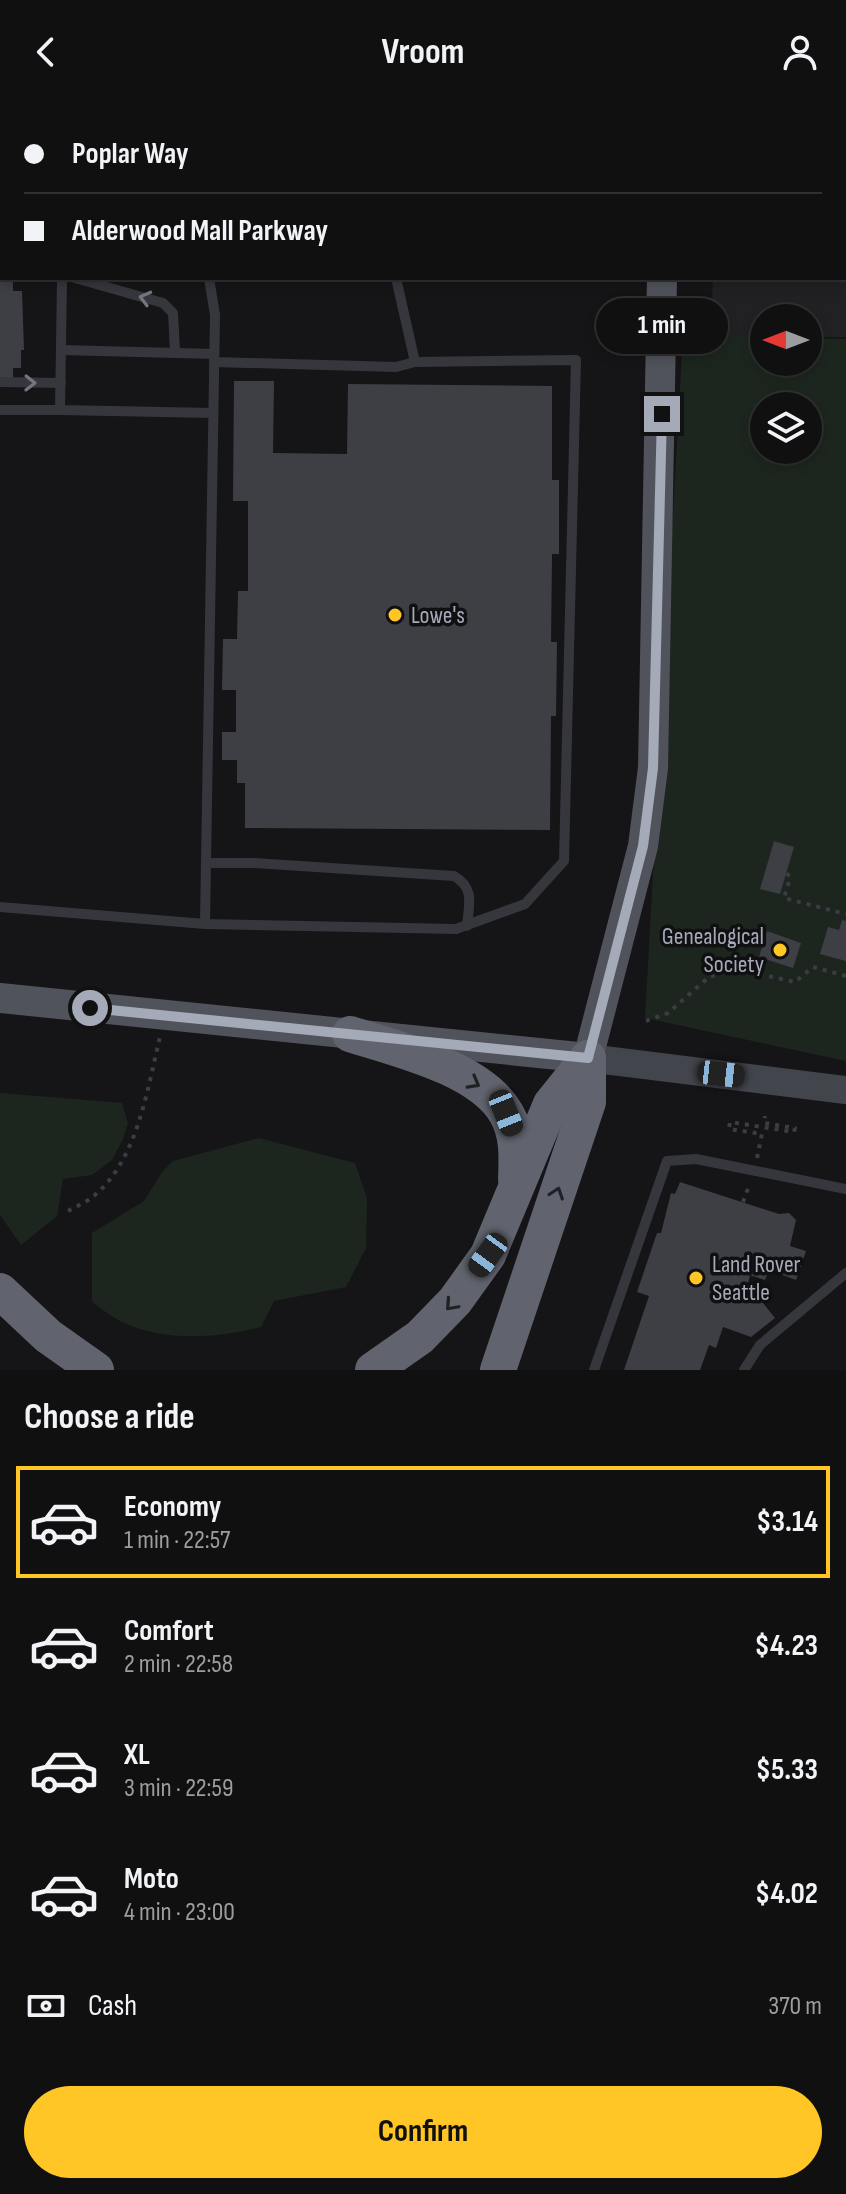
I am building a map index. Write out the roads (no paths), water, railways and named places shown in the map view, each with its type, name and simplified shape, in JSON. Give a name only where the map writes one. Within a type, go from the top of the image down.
[{"type":"highway","points":[[350,1034],[408,1052],[485,1088],[506,1113],[514,1134],[518,1156],[516,1189]]},
{"type":"highway","points":[[373,1370],[420,1337],[455,1301],[488,1255],[551,1104],[588,1058]]},
{"type":"highway","points":[[498,1370],[588,1102],[588,1058]]},
{"type":"highway","points":[[0,1291],[48,1336],[96,1370]]},
{"type":"main road","points":[[588,1058],[643,846],[653,768],[662,280]]},
{"type":"main road","points":[[0,998],[588,1058],[846,1090]]},
{"type":"main road","points":[[0,1015],[61,1005]]},
{"type":"lane","points":[[60,410],[62,280]]},
{"type":"lane","points":[[82,280],[163,303],[173,313],[175,352]]},
{"type":"lane","points":[[205,924],[215,315],[209,280]]},
{"type":"lane","points":[[396,280],[415,362]]},
{"type":"lane","points":[[0,907],[205,924],[456,929],[525,904],[564,861],[576,360],[415,362],[396,367],[214,358],[175,352],[61,350]]},
{"type":"lane","points":[[0,382],[61,383]]},
{"type":"lane","points":[[0,410],[213,413]]},
{"type":"lane","points":[[206,863],[254,863],[454,876],[469,889],[467,926]]},
{"type":"lane","points":[[594,1370],[667,1161],[696,1159],[846,1189]]},
{"type":"lane","points":[[744,1370],[760,1345],[846,1273]]},
{"type":"place","name":"Lowe's","points":[[395,615]]},
{"type":"place","name":"Genealogical Society","points":[[780,950]]},
{"type":"place","name":"Land Rover Seattle","points":[[696,1278]]}]
